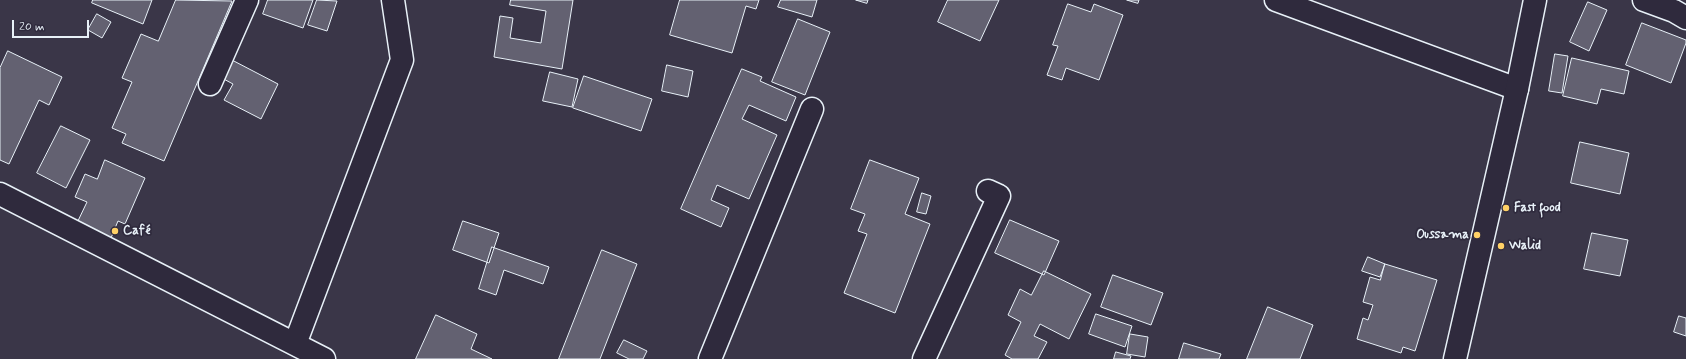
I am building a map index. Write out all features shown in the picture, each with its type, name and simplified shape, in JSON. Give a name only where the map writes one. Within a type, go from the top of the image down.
[{"type":"street","points":[[210,84],[247,0]]},
{"type":"street","points":[[295,344],[402,60],[392,0]]},
{"type":"street","points":[[1276,0],[1517,89]]},
{"type":"street","points":[[1455,359],[1517,89],[1535,0]]},
{"type":"street","points":[[1644,0],[1674,11],[1686,18]]},
{"type":"street","points":[[710,359],[812,109]]},
{"type":"street","points":[[924,359],[999,196],[988,191]]},
{"type":"street","points":[[0,194],[324,359]]},
{"type":"building","points":[[93,0],[152,0],[143,24],[92,3]]},
{"type":"building","points":[[176,0],[232,1],[164,161],[122,143],[126,134],[112,128],[132,82],[122,78],[141,34],[158,41]]},
{"type":"building","points":[[268,0],[313,0],[303,28],[263,14]]},
{"type":"building","points":[[317,0],[337,1],[327,31],[308,25]]},
{"type":"building","points":[[511,0],[573,0],[562,69],[494,57],[500,16],[513,18],[510,38],[541,43],[546,11],[510,5]]},
{"type":"building","points":[[680,0],[759,0],[756,9],[746,6],[732,53],[670,35]]},
{"type":"building","points":[[781,0],[817,0],[812,17],[778,7]]},
{"type":"building","points":[[856,0],[868,0],[867,3]]},
{"type":"building","points":[[948,0],[999,0],[980,41],[938,22]]},
{"type":"building","points":[[1127,0],[1139,0],[1138,3]]},
{"type":"building","points":[[1588,2],[1607,10],[1589,51],[1570,42]]},
{"type":"building","points":[[1068,4],[1091,12],[1094,4],[1123,15],[1099,80],[1066,68],[1062,80],[1047,75],[1058,46],[1053,45]]},
{"type":"building","points":[[97,14],[111,22],[102,38],[88,30]]},
{"type":"building","points":[[798,19],[830,32],[805,95],[772,82]]},
{"type":"building","points":[[1642,23],[1686,40],[1671,83],[1626,65]]},
{"type":"building","points":[[8,51],[62,77],[49,105],[39,100],[9,164],[0,160],[0,68]]},
{"type":"building","points":[[1555,54],[1568,56],[1562,93],[1549,91]]},
{"type":"building","points":[[1572,58],[1629,71],[1624,94],[1601,89],[1597,104],[1563,96]]},
{"type":"building","points":[[230,59],[278,84],[261,119],[224,100],[233,84],[220,77]]},
{"type":"building","points":[[667,65],[693,71],[688,97],[662,91]]},
{"type":"building","points":[[742,69],[762,77],[760,81],[796,97],[786,121],[749,105],[742,119],[777,135],[749,199],[717,185],[711,200],[729,208],[721,227],[681,209]]},
{"type":"building","points":[[550,72],[578,79],[572,107],[543,101]]},
{"type":"building","points":[[584,76],[652,99],[641,131],[573,108]]},
{"type":"building","points":[[61,126],[90,140],[66,188],[37,173]]},
{"type":"building","points":[[1580,142],[1629,153],[1620,194],[1571,183]]},
{"type":"building","points":[[105,160],[145,178],[125,224],[118,221],[111,238],[76,225],[87,202],[75,197],[85,174],[97,179]]},
{"type":"building","points":[[870,160],[919,178],[905,214],[930,224],[895,313],[844,293],[867,234],[858,231],[865,214],[851,209]]},
{"type":"building","points":[[922,193],[931,196],[926,214],[917,212]]},
{"type":"building","points":[[1010,220],[1059,241],[1044,275],[995,253]]},
{"type":"building","points":[[463,221],[499,233],[489,263],[453,250]]},
{"type":"building","points":[[1592,233],[1628,240],[1620,276],[1584,269]]},
{"type":"building","points":[[492,247],[549,267],[543,284],[504,270],[496,295],[479,289]]},
{"type":"building","points":[[602,250],[637,264],[600,359],[559,359]]},
{"type":"building","points":[[1368,257],[1385,264],[1380,277],[1362,271]]},
{"type":"building","points":[[1385,264],[1437,280],[1415,351],[1403,347],[1401,353],[1357,339],[1363,318],[1368,320],[1373,305],[1363,302],[1370,277],[1380,280]]},
{"type":"building","points":[[1044,271],[1091,294],[1069,339],[1040,324],[1034,336],[1047,342],[1038,359],[1012,359],[1005,355],[1021,322],[1008,315],[1020,289],[1031,295]]},
{"type":"building","points":[[1113,275],[1163,293],[1151,325],[1101,307]]},
{"type":"building","points":[[1268,307],[1313,325],[1300,359],[1247,359]]},
{"type":"building","points":[[1096,314],[1132,326],[1125,347],[1089,334]]},
{"type":"building","points":[[436,315],[477,334],[471,349],[492,359],[416,359]]},
{"type":"building","points":[[1679,316],[1686,318],[1686,336],[1674,332]]},
{"type":"building","points":[[1130,334],[1148,337],[1145,357],[1127,354]]},
{"type":"building","points":[[624,340],[647,351],[643,359],[629,359],[617,353]]},
{"type":"building","points":[[1184,343],[1221,354],[1219,359],[1179,359]]},
{"type":"building","points":[[1116,352],[1131,356],[1130,359],[1114,359]]},
{"type":"place","name":"Fast food","points":[[1506,208]]},
{"type":"place","name":"Café","points":[[115,231]]},
{"type":"place","name":"Oussama","points":[[1477,235]]},
{"type":"place","name":"Walid","points":[[1501,246]]}]
